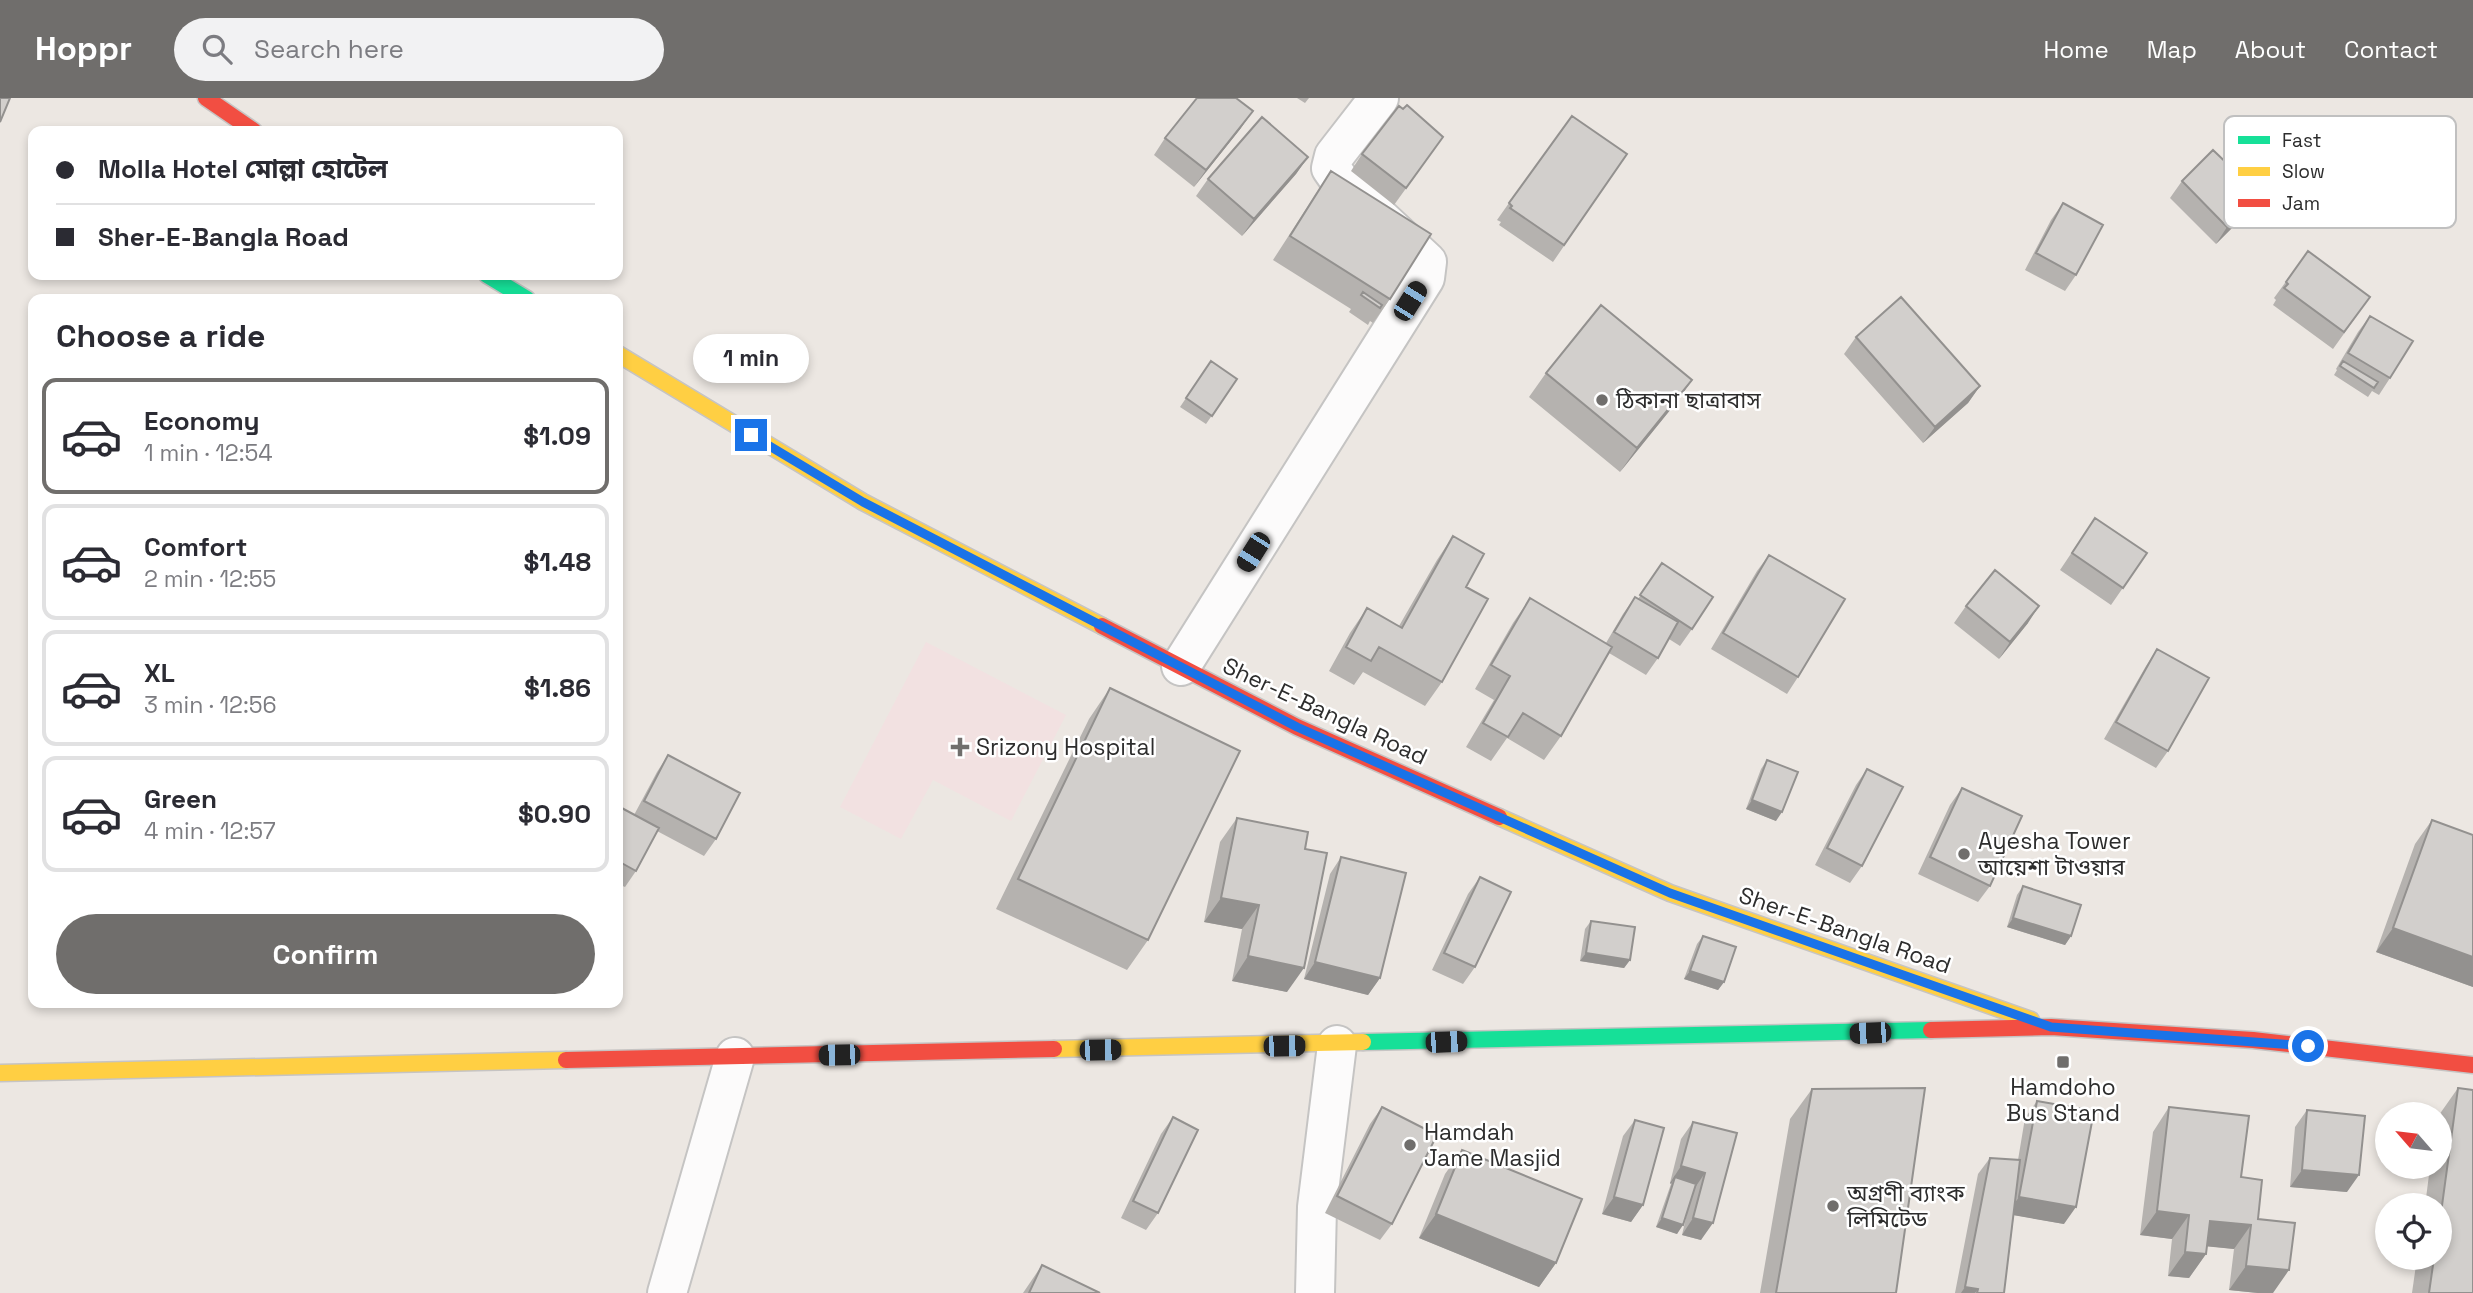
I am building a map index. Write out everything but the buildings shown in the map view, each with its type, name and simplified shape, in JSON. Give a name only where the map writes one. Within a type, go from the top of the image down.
[{"type":"highway","points":[[206,98],[247,126]]},
{"type":"highway","points":[[495,280],[519,294]]},
{"type":"highway","name":"Sher-E-Bangla Road","points":[[623,357],[863,502],[1297,727],[1670,893],[2051,1027]]},
{"type":"highway","points":[[0,1073],[2051,1027],[2253,1040],[2473,1065]]},
{"type":"street","points":[[1181,666],[1425,278],[1427,262],[1340,181],[1331,168],[1334,156],[1379,98]]},
{"type":"street","points":[[1315,1293],[1317,1207],[1337,1045]]},
{"type":"street","points":[[667,1293],[735,1057]]},
{"type":"shaded area","name":"Srizony Hospital","points":[[926,642],[1066,715],[1011,821],[933,780],[901,839],[840,807]]},
{"type":"traffic: fast","points":[[495,280],[519,294]]},
{"type":"traffic: fast","points":[[1363,1042],[1931,1030]]},
{"type":"traffic: slow","points":[[623,357],[863,502],[1102,626]]},
{"type":"traffic: slow","points":[[1499,817],[1670,893],[2031,1020]]},
{"type":"traffic: slow","points":[[1054,1049],[1363,1042]]},
{"type":"traffic: slow","points":[[0,1073],[566,1060]]},
{"type":"traffic: jam","points":[[206,98],[247,126]]},
{"type":"traffic: jam","points":[[1102,626],[1297,727],[1499,817]]},
{"type":"traffic: jam","points":[[1931,1030],[2051,1027],[2253,1040],[2473,1065]]},
{"type":"traffic: jam","points":[[566,1060],[1054,1049]]},
{"type":"place","name":"ঠিকানা ছাত্রাবাস","points":[[1602,400]]},
{"type":"place","name":"Srizony Hospital","points":[[960,747]]},
{"type":"place","name":"Ayesha Tower আয়েশা টাওয়ার","points":[[1964,854]]},
{"type":"place","name":"Hamdoho Bus Stand","points":[[2063,1062]]},
{"type":"place","name":"Hamdah Jame Masjid","points":[[1410,1145]]},
{"type":"place","name":"অগ্রণী ব্যাংক লিমিটেড","points":[[1833,1206]]},
{"type":"route","points":[[751,435],[863,502],[1297,727],[1670,893],[2051,1027],[2308,1046]]}]
